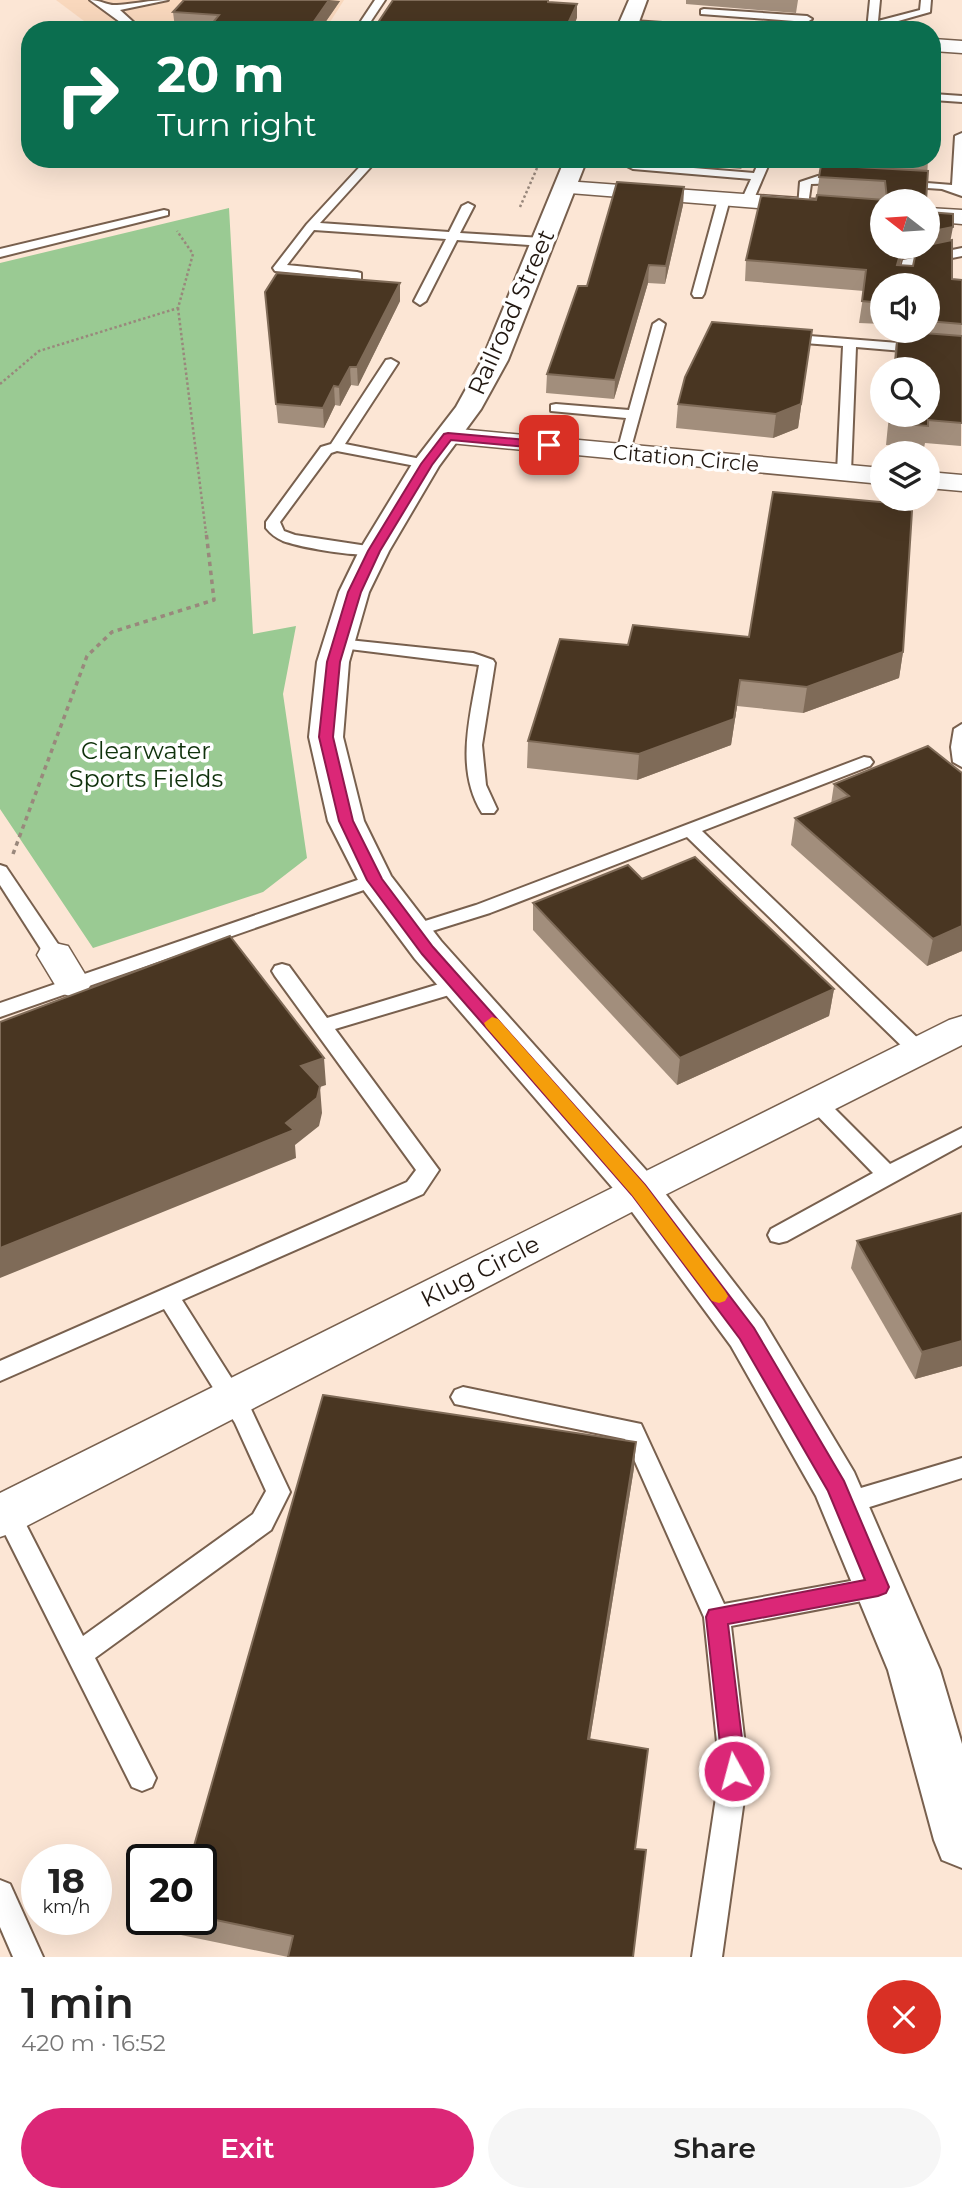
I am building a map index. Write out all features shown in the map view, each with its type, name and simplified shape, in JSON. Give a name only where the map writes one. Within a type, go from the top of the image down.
[{"type":"main road","points":[[630,21],[638,0]]},
{"type":"main road","name":"Railroad Street","points":[[572,168],[495,360],[468,409],[426,464],[374,551],[354,592],[333,662],[326,737],[346,821],[375,880],[458,985],[639,1190],[747,1333],[844,1504],[914,1670],[962,1840]]},
{"type":"street","points":[[941,46],[962,47]]},
{"type":"street","points":[[565,187],[870,210]]},
{"type":"street","points":[[940,216],[962,218]]},
{"type":"street","name":"Citation Circle","points":[[448,436],[870,474]]},
{"type":"street","points":[[940,481],[962,483]]},
{"type":"street","name":"Klug Circle","points":[[4,1514],[639,1190],[962,1030]]},
{"type":"lane","points":[[94,0],[112,9],[126,21]]},
{"type":"lane","points":[[112,9],[163,0]]},
{"type":"lane","points":[[366,21],[380,0]]},
{"type":"lane","points":[[873,21],[875,0]]},
{"type":"lane","points":[[893,21],[925,12],[926,0]]},
{"type":"lane","points":[[704,12],[808,14],[807,21]]},
{"type":"lane","points":[[941,98],[962,99]]},
{"type":"lane","points":[[893,183],[959,191],[960,136]]},
{"type":"lane","points":[[357,276],[279,268],[311,226],[365,168]]},
{"type":"lane","points":[[658,168],[757,176]]},
{"type":"lane","points":[[747,201],[761,168]]},
{"type":"lane","points":[[802,205],[806,182],[818,179],[855,181]]},
{"type":"lane","points":[[698,294],[724,199]]},
{"type":"lane","points":[[420,301],[468,206]]},
{"type":"lane","points":[[0,253],[164,213]]},
{"type":"lane","points":[[311,226],[543,242]]},
{"type":"lane","points":[[905,273],[907,263],[962,252]]},
{"type":"lane","points":[[624,452],[659,324]]},
{"type":"lane","points":[[768,337],[962,352]]},
{"type":"lane","points":[[844,472],[850,343]]},
{"type":"lane","points":[[336,447],[391,363]]},
{"type":"lane","points":[[556,408],[634,415]]},
{"type":"lane","points":[[374,551],[281,536],[273,528],[273,522],[326,450],[336,447],[426,464]]},
{"type":"lane","points":[[339,644],[473,658],[487,663],[474,745],[477,785],[488,809]]},
{"type":"lane","points":[[962,729],[959,747],[962,762]]},
{"type":"lane","points":[[414,931],[483,909],[864,762]]},
{"type":"lane","points":[[690,829],[919,1051]]},
{"type":"lane","points":[[2,875],[64,969]]},
{"type":"lane","points":[[0,1010],[64,969],[375,880]]},
{"type":"lane","points":[[0,1371],[415,1188],[428,1170],[282,971]]},
{"type":"lane","points":[[323,1026],[458,985]]},
{"type":"lane","points":[[816,1102],[888,1175]]},
{"type":"lane","points":[[779,1235],[962,1136]]},
{"type":"lane","points":[[79,1654],[262,1522],[278,1492],[269,1466],[234,1397],[168,1297]]},
{"type":"lane","points":[[463,1397],[633,1431],[717,1617],[734,1771],[707,1957]]},
{"type":"lane","points":[[844,1504],[962,1468]]},
{"type":"lane","points":[[4,1514],[142,1778]]},
{"type":"lane","points":[[717,1617],[878,1587]]},
{"type":"lane","points":[[0,1894],[28,1957]]},
{"type":"path","points":[[520,207],[537,168]]},
{"type":"path","points":[[2,875],[88,656],[112,632],[214,600],[178,308],[193,254],[164,213]]},
{"type":"path","points":[[0,384],[39,351],[178,308]]},
{"type":"shaded area","points":[[56,0],[344,0],[331,21],[84,21]]},
{"type":"green space","name":"Clearwater Sports Fields","points":[[229,208],[253,634],[296,626],[283,694],[307,858],[263,892],[93,948],[0,809],[0,263]]},
{"type":"building","points":[[184,0],[329,0],[314,21],[214,21],[219,15],[173,12]]},
{"type":"building","points":[[393,0],[548,0],[577,4],[569,21],[379,21]]},
{"type":"building","points":[[820,168],[928,171],[927,189],[886,189],[885,181],[819,177]]},
{"type":"building","points":[[617,182],[684,187],[666,266],[649,265],[615,380],[547,374],[578,286],[587,286]]},
{"type":"building","points":[[817,195],[870,199],[870,259],[899,259],[897,265],[913,266],[914,259],[940,259],[940,242],[952,240],[952,279],[962,280],[962,324],[940,322],[940,273],[870,273],[870,302],[862,301],[866,270],[746,260],[761,196],[816,200]]},
{"type":"building","points":[[940,213],[953,214],[953,227],[940,230]]},
{"type":"building","points":[[277,273],[400,283],[357,367],[350,367],[339,387],[334,386],[323,408],[276,404],[265,292]]},
{"type":"building","points":[[712,322],[812,330],[801,404],[776,414],[678,404],[685,377]]},
{"type":"building","points":[[940,334],[962,336],[962,423],[940,421],[940,357],[896,357],[897,343],[940,343]]},
{"type":"building","points":[[773,492],[870,501],[870,511],[912,511],[903,652],[807,687],[740,680],[734,719],[639,754],[528,741],[560,639],[628,645],[633,625],[749,637]]},
{"type":"building","points":[[928,746],[962,773],[962,926],[933,939],[795,818],[849,796],[834,784]]},
{"type":"building","points":[[695,857],[834,989],[680,1058],[533,903],[628,865],[642,879]]},
{"type":"building","points":[[230,936],[324,1058],[301,1066],[320,1086],[317,1098],[286,1123],[294,1130],[0,1248],[0,1022]]},
{"type":"building","points":[[962,1213],[962,1341],[922,1352],[857,1241]]},
{"type":"building","points":[[323,1395],[636,1442],[588,1739],[648,1749],[635,1849],[646,1850],[633,1957],[288,1957],[293,1936],[217,1920],[217,1844],[195,1844]]},
{"type":"slow traffic","points":[[492,1023],[639,1190],[719,1296]]},
{"type":"route","points":[[549,445],[448,436],[426,464],[374,551],[354,592],[333,662],[326,737],[346,821],[375,880],[428,950],[639,1190],[747,1333],[836,1487],[878,1587],[717,1617],[734,1771]]}]
